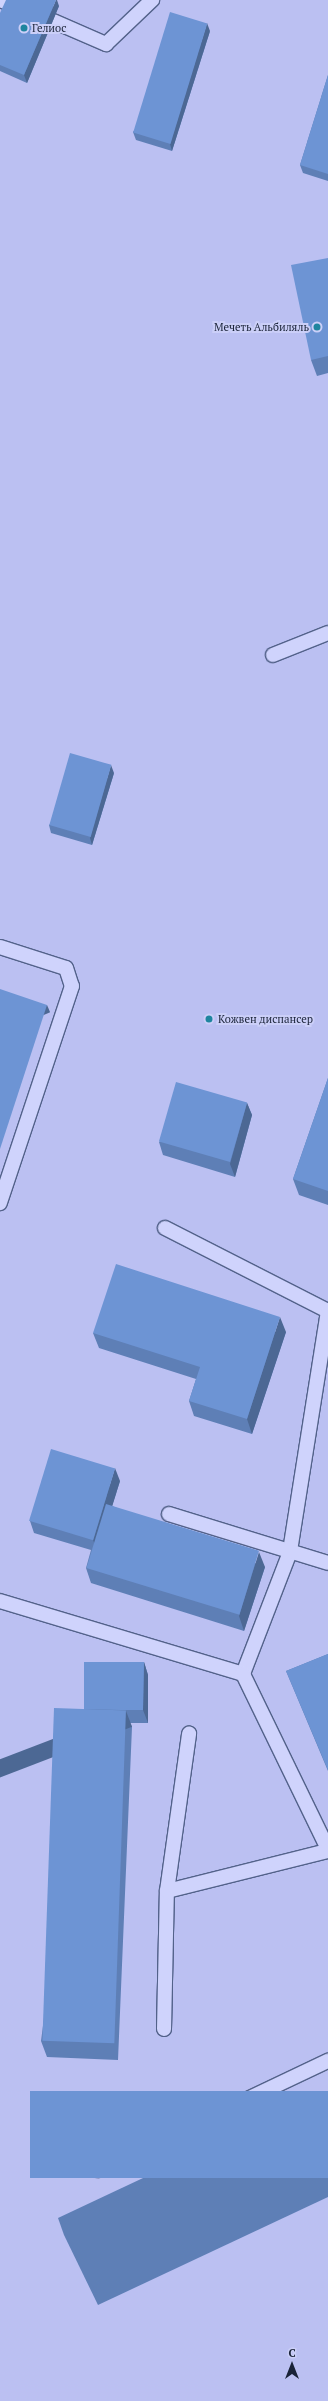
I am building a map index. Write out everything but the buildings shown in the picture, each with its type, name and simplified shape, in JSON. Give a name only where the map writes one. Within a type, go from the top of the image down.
[{"type":"lane","points":[[53,21],[106,44],[152,0]]},
{"type":"lane","points":[[273,655],[328,633]]},
{"type":"lane","points":[[0,947],[66,968],[72,986],[0,1203]]},
{"type":"lane","points":[[165,1228],[328,1311],[290,1552],[243,1674],[328,1850],[167,1891]]},
{"type":"lane","points":[[168,1514],[328,1563]]},
{"type":"lane","points":[[0,1601],[243,1674]]},
{"type":"lane","points":[[164,2029],[167,1891],[189,1734]]},
{"type":"lane","points":[[98,2170],[328,2061]]},
{"type":"place","name":"Гелиос","points":[[24,28]]},
{"type":"place","name":"Мечеть Альбиляль","points":[[317,327]]},
{"type":"place","name":"Кожвен диспансер","points":[[209,1019]]}]
